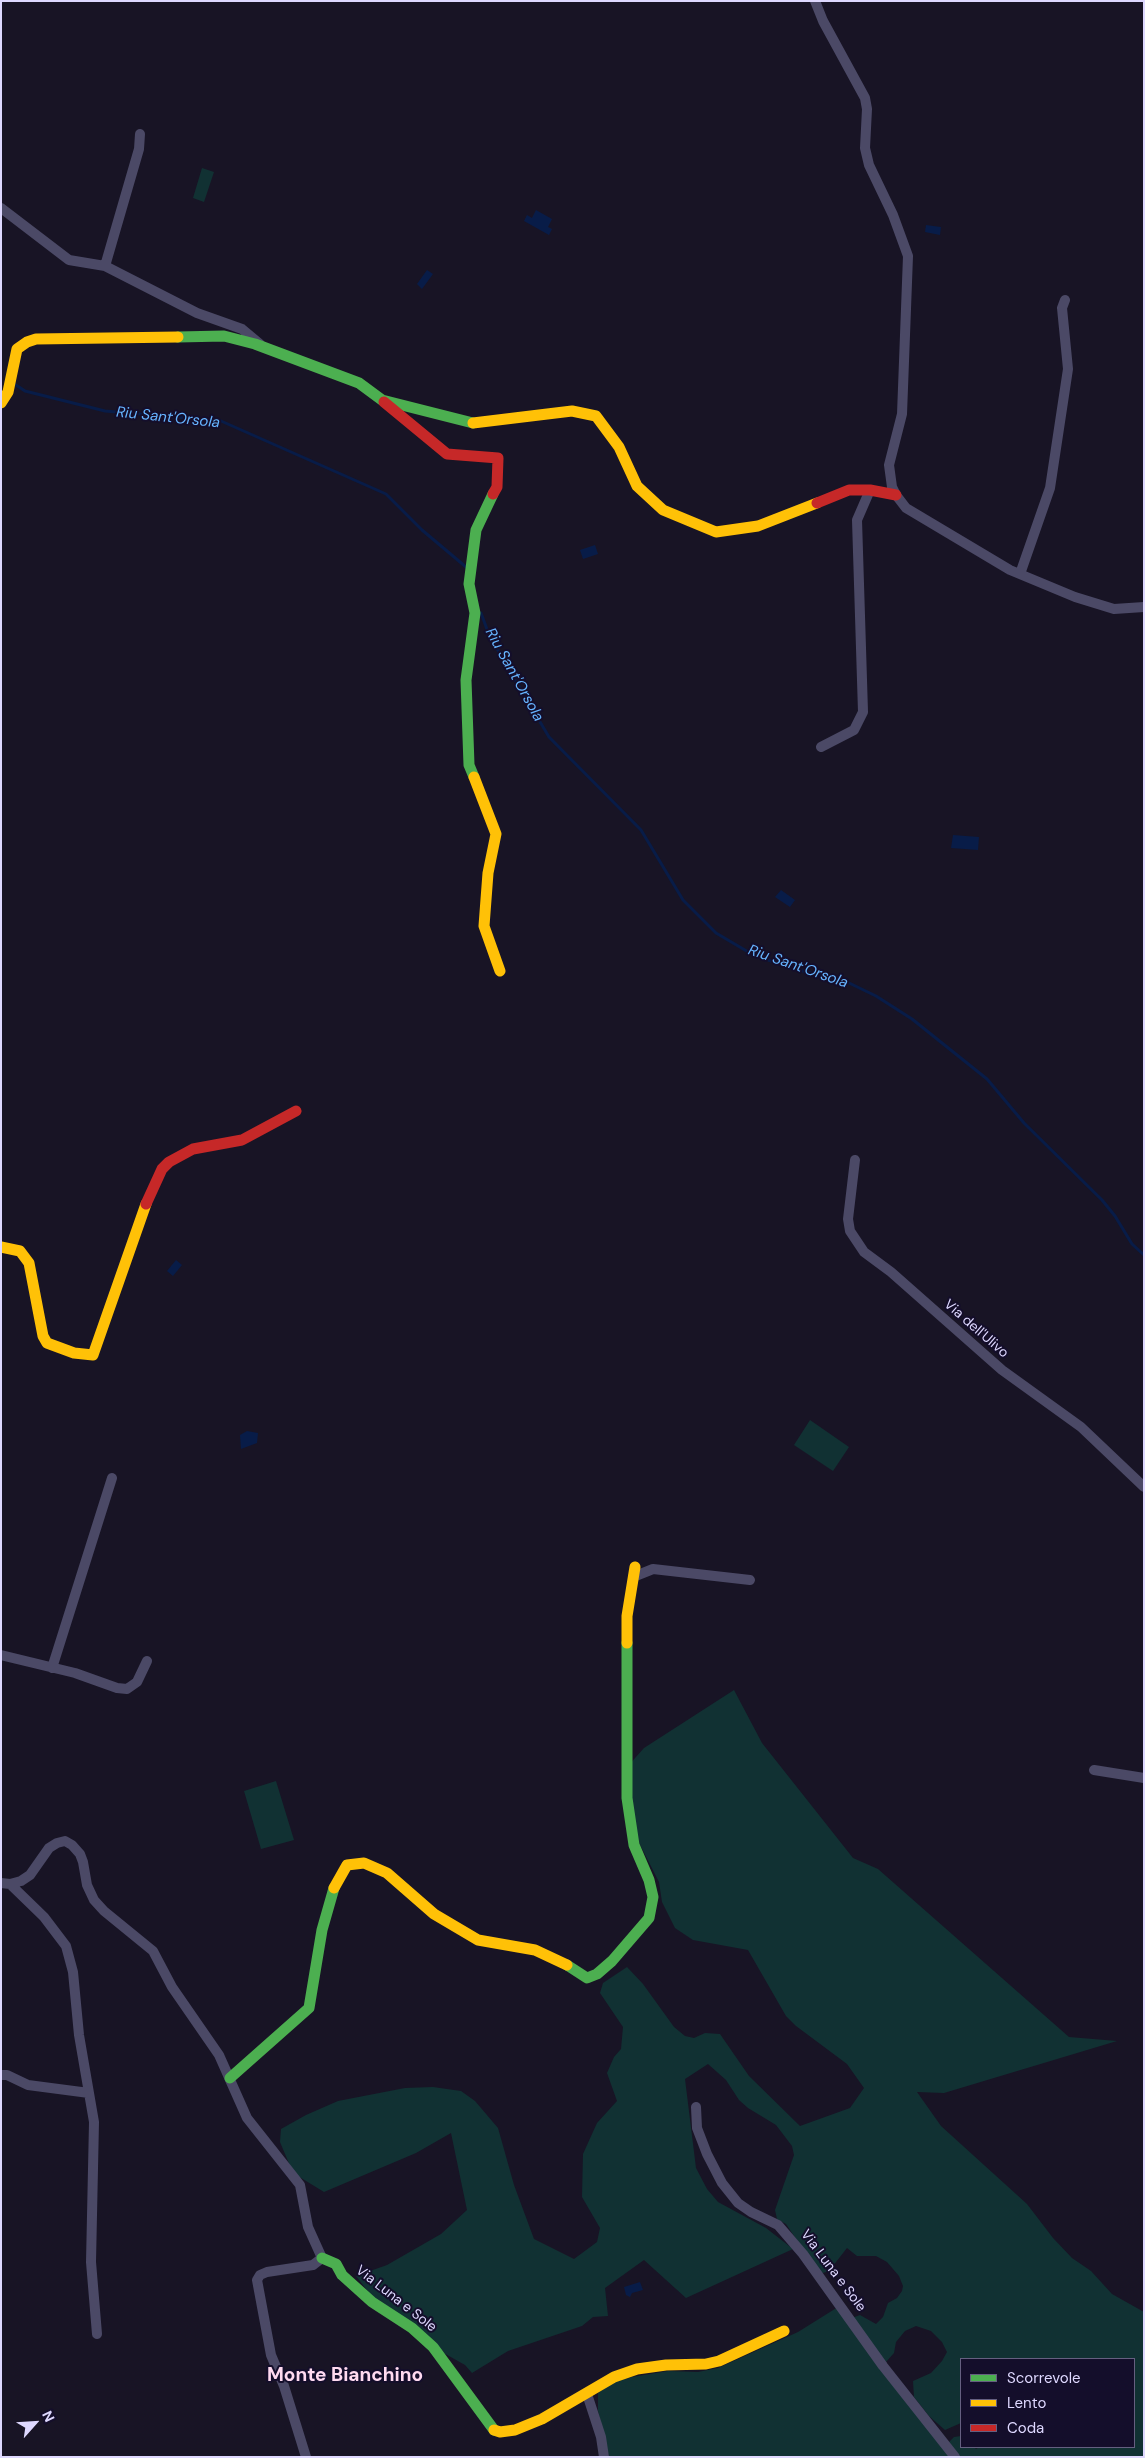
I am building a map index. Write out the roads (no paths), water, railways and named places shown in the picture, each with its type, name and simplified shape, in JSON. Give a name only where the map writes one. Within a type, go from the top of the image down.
[{"type":"street","points":[[815,1],[822,21],[865,98],[867,108],[865,148],[869,165],[893,215],[908,256],[902,414],[889,465],[892,487],[896,495],[906,508],[1020,574],[1075,597],[1114,609],[1144,606]]},
{"type":"street","points":[[105,266],[139,150],[140,134]]},
{"type":"street","points":[[1,208],[69,260],[105,266],[197,313],[242,329],[263,346]]},
{"type":"street","points":[[1020,574],[1050,488],[1068,369],[1062,308],[1065,300]]},
{"type":"street","points":[[1,403],[8,392],[14,357],[22,344],[36,339],[224,336],[263,346],[359,383],[447,454],[498,458],[497,487],[476,530],[469,584],[475,613],[466,680],[468,764],[496,834],[488,873],[484,926],[500,971]]},
{"type":"street","points":[[382,400],[475,423],[572,411],[596,416],[618,447],[637,486],[664,510],[716,532],[758,526],[849,490],[870,490],[896,495]]},
{"type":"street","points":[[821,747],[854,730],[863,712],[857,520],[870,490]]},
{"type":"street","points":[[1,1247],[20,1251],[29,1263],[43,1336],[47,1343],[74,1353],[93,1355],[153,1186],[162,1169],[168,1162],[193,1148],[242,1140],[296,1111]]},
{"type":"street","name":"Via dell'Ulivo","points":[[855,1160],[848,1219],[850,1231],[864,1252],[891,1272],[1002,1370],[1081,1427],[1144,1487]]},
{"type":"street","points":[[52,1668],[112,1478]]},
{"type":"street","points":[[230,2078],[309,2008],[317,1970],[322,1930],[335,1883],[347,1865],[364,1863],[387,1873],[434,1914],[478,1940],[535,1950],[558,1960],[587,1978],[597,1974],[612,1962],[649,1918],[653,1897],[649,1880],[634,1845],[627,1798],[627,1616],[634,1572],[653,1569],[750,1580]]},
{"type":"street","points":[[1,1655],[117,1688],[127,1688],[137,1682],[147,1661]]},
{"type":"street","points":[[1094,1770],[1144,1778]]},
{"type":"street","points":[[6,1884],[21,1881],[30,1875],[49,1848],[65,1841],[72,1845],[83,1862],[87,1885],[94,1900],[104,1911],[153,1951],[172,1987],[220,2055],[247,2118],[300,2185],[308,2227],[322,2258],[313,2265],[266,2272],[260,2275],[257,2280],[271,2356],[284,2386],[306,2457]]},
{"type":"street","points":[[6,1884],[44,1917],[66,1946],[73,1972],[94,2122],[91,2262],[97,2334]]},
{"type":"street","points":[[1,2075],[7,2075],[28,2085],[89,2093]]},
{"type":"street","name":"Via Luna e Sole","points":[[696,2107],[697,2128],[706,2154],[722,2183],[738,2203],[751,2212],[778,2225],[804,2254],[883,2366],[955,2457]]},
{"type":"street","name":"Via Luna e Sole","points":[[322,2258],[336,2264],[342,2275],[372,2302],[412,2328],[433,2347],[491,2429],[500,2432],[515,2430],[542,2419],[611,2379],[636,2370],[666,2365],[706,2364],[719,2361],[784,2331]]},
{"type":"street","points":[[587,2394],[601,2437],[604,2457]]},
{"type":"water","points":[[536,210],[552,219],[548,227],[552,229],[549,235],[524,221],[527,215],[532,218]]},
{"type":"water","points":[[926,225],[941,227],[940,235],[925,232]]},
{"type":"water","points":[[427,270],[433,274],[422,289],[417,284]]},
{"type":"water","points":[[595,545],[598,554],[583,559],[580,550]]},
{"type":"water","points":[[953,835],[979,837],[978,850],[951,848]]},
{"type":"water","points":[[781,890],[795,900],[790,907],[775,897]]},
{"type":"water","points":[[176,1260],[182,1265],[173,1276],[167,1271]]},
{"type":"water","points":[[247,1431],[258,1433],[257,1443],[241,1449],[240,1435]]},
{"type":"water","points":[[640,2282],[643,2290],[632,2293],[630,2297],[626,2295],[624,2287]]},
{"type":"waterway","name":"Riu Sant'Orsola","points":[[13,383],[25,391],[105,411],[221,421],[386,494],[422,530],[466,567]]},
{"type":"waterway","name":"Riu Sant'Orsola","points":[[481,613],[488,632],[549,737],[641,830],[683,900],[716,933],[750,953],[787,967],[847,982],[876,996],[912,1019],[987,1079],[1024,1123],[1102,1200],[1115,1216],[1132,1244],[1144,1255]]},
{"type":"district","name":"Monte Bianchino","points":[[345,2376]]}]
